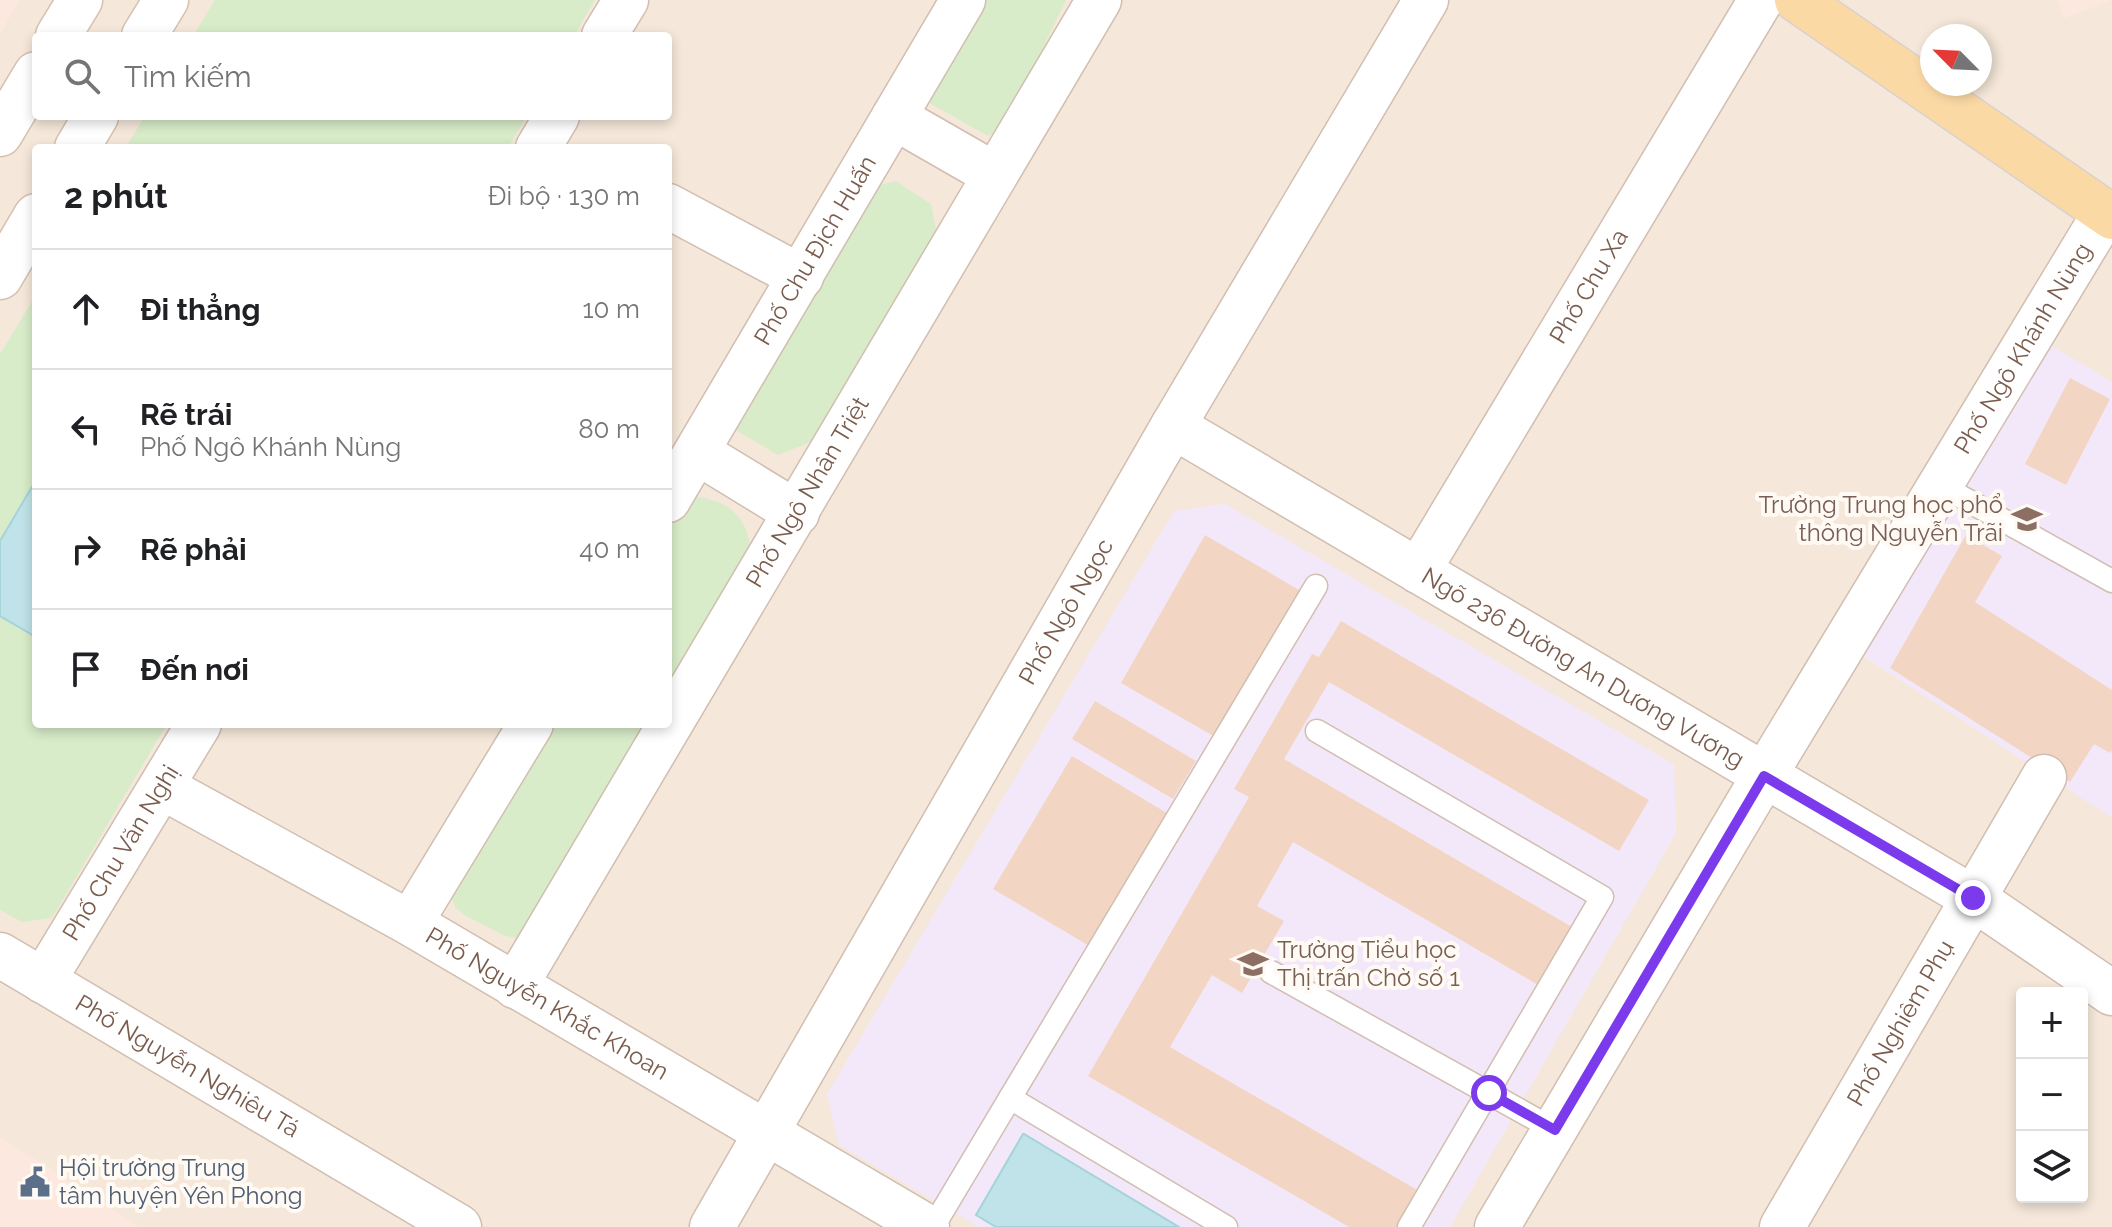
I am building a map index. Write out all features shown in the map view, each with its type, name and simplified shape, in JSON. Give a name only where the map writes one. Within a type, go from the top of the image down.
[{"type":"main road","points":[[1797,0],[2108,215]]},
{"type":"street","points":[[60,32],[80,0]]},
{"type":"street","points":[[146,32],[166,0]]},
{"type":"street","points":[[606,32],[626,0]]},
{"type":"street","name":"Phố Chu Địch Huấn","points":[[672,493],[963,0]]},
{"type":"street","name":"Phố Ngô Nhân Triệt","points":[[672,723],[1099,0]]},
{"type":"street","name":"Phố Ngô Ngọc","points":[[712,1227],[1173,426],[1426,0]]},
{"type":"street","name":"Phố Chu Xa","points":[[1418,571],[1761,0]]},
{"type":"street","points":[[0,134],[32,81]]},
{"type":"street","points":[[894,117],[995,175]]},
{"type":"street","points":[[79,144],[94,120]]},
{"type":"street","points":[[672,208],[801,277]]},
{"type":"street","name":"Phố Ngô Khánh Nùng","points":[[1497,1227],[1764,776],[2108,215]]},
{"type":"street","points":[[0,277],[32,223]]},
{"type":"street","name":"Ngõ 236 Đường An Dương Vương","points":[[1173,426],[1973,898],[2112,993]]},
{"type":"street","points":[[697,452],[797,513]]},
{"type":"street","name":"Phố Chu Văn Nghị","points":[[43,981],[197,728]]},
{"type":"street","points":[[410,923],[529,728]]},
{"type":"street","name":"Phố Ngô Nhân Triệt","points":[[515,986],[669,728]]},
{"type":"street","name":"Phố Nghiêm Phụ","points":[[1782,1227],[2044,777]]},
{"type":"street","name":"Phố Nguyễn Khắc Khoan","points":[[162,787],[410,923],[930,1227]]},
{"type":"street","name":"Phố Nguyễn Nghiêu Tá","points":[[0,955],[459,1227]]},
{"type":"lane","points":[[1940,485],[2112,581]]},
{"type":"lane","points":[[930,1227],[1316,586]]},
{"type":"lane","points":[[1317,731],[1602,897],[1409,1227]]},
{"type":"lane","points":[[1271,972],[1555,1130]]},
{"type":"lane","points":[[1010,1098],[1226,1227]]},
{"type":"shaded area","points":[[0,0],[2112,0],[2112,1227],[0,1227]]},
{"type":"shaded area","points":[[0,0],[20,0],[0,33]]},
{"type":"shaded area","points":[[2057,0],[2112,0],[2064,18]]},
{"type":"shaded area","name":"Trường Trung học phổ thông Nguyễn Trãi","points":[[2046,342],[2112,382],[2112,818],[1863,656]]},
{"type":"shaded area","name":"Trường Tiểu học Thị trấn Chờ số 1","points":[[1225,504],[1674,764],[1676,833],[1450,1227],[979,1227],[839,1145],[827,1094],[1174,511]]},
{"type":"shaded area","name":"Hội trường Trung tâm huyện Yên Phong","points":[[0,1137],[140,1227],[0,1227]]},
{"type":"green space","points":[[215,0],[595,0],[576,32],[195,32]]},
{"type":"green space","points":[[969,0],[1066,0],[1005,126],[988,136],[931,104],[923,77]]},
{"type":"green space","points":[[142,120],[525,120],[510,144],[128,144]]},
{"type":"green space","points":[[896,181],[931,204],[937,234],[811,442],[778,455],[737,431],[731,407],[862,189]]},
{"type":"green space","points":[[32,302],[32,728],[165,728],[52,918],[22,922],[0,910],[0,354]]},
{"type":"green space","points":[[692,496],[718,502],[728,508],[743,523],[751,560],[672,693],[672,509]]},
{"type":"green space","points":[[541,728],[651,728],[527,934],[517,938],[505,936],[466,916],[455,907],[451,896]]},
{"type":"water","points":[[32,487],[32,635],[0,616],[0,541]]},
{"type":"water","points":[[1023,1134],[1179,1227],[996,1227],[976,1215]]},
{"type":"building","points":[[2070,378],[2110,399],[2066,485],[2025,464]]},
{"type":"building","points":[[1205,535],[1301,591],[1217,738],[1121,683]]},
{"type":"building","points":[[1966,535],[2002,556],[1975,602],[2112,690],[2112,750],[2110,753],[2094,744],[2070,782],[1890,668]]},
{"type":"building","points":[[1341,621],[1649,800],[1619,851],[1329,682],[1284,759],[1584,934],[1550,992],[1293,842],[1257,906],[1284,921],[1242,993],[1212,975],[1170,1047],[1426,1195],[1408,1227],[1349,1227],[1088,1076],[1249,797],[1234,789],[1312,654],[1319,657]]},
{"type":"building","points":[[1095,701],[1196,761],[1173,799],[1072,739]]},
{"type":"building","points":[[1072,756],[1170,815],[1091,947],[993,889]]},
{"type":"place","name":"Trường Trung học phổ thông Nguyễn Trãi","points":[[2027,519]]},
{"type":"place","name":"Trường Tiểu học Thị trấn Chờ số 1","points":[[1253,964]]},
{"type":"place","name":"Hội trường Trung tâm huyện Yên Phong","points":[[35,1182]]},
{"type":"route","points":[[1489,1093],[1555,1130],[1764,776],[1973,898]]}]
